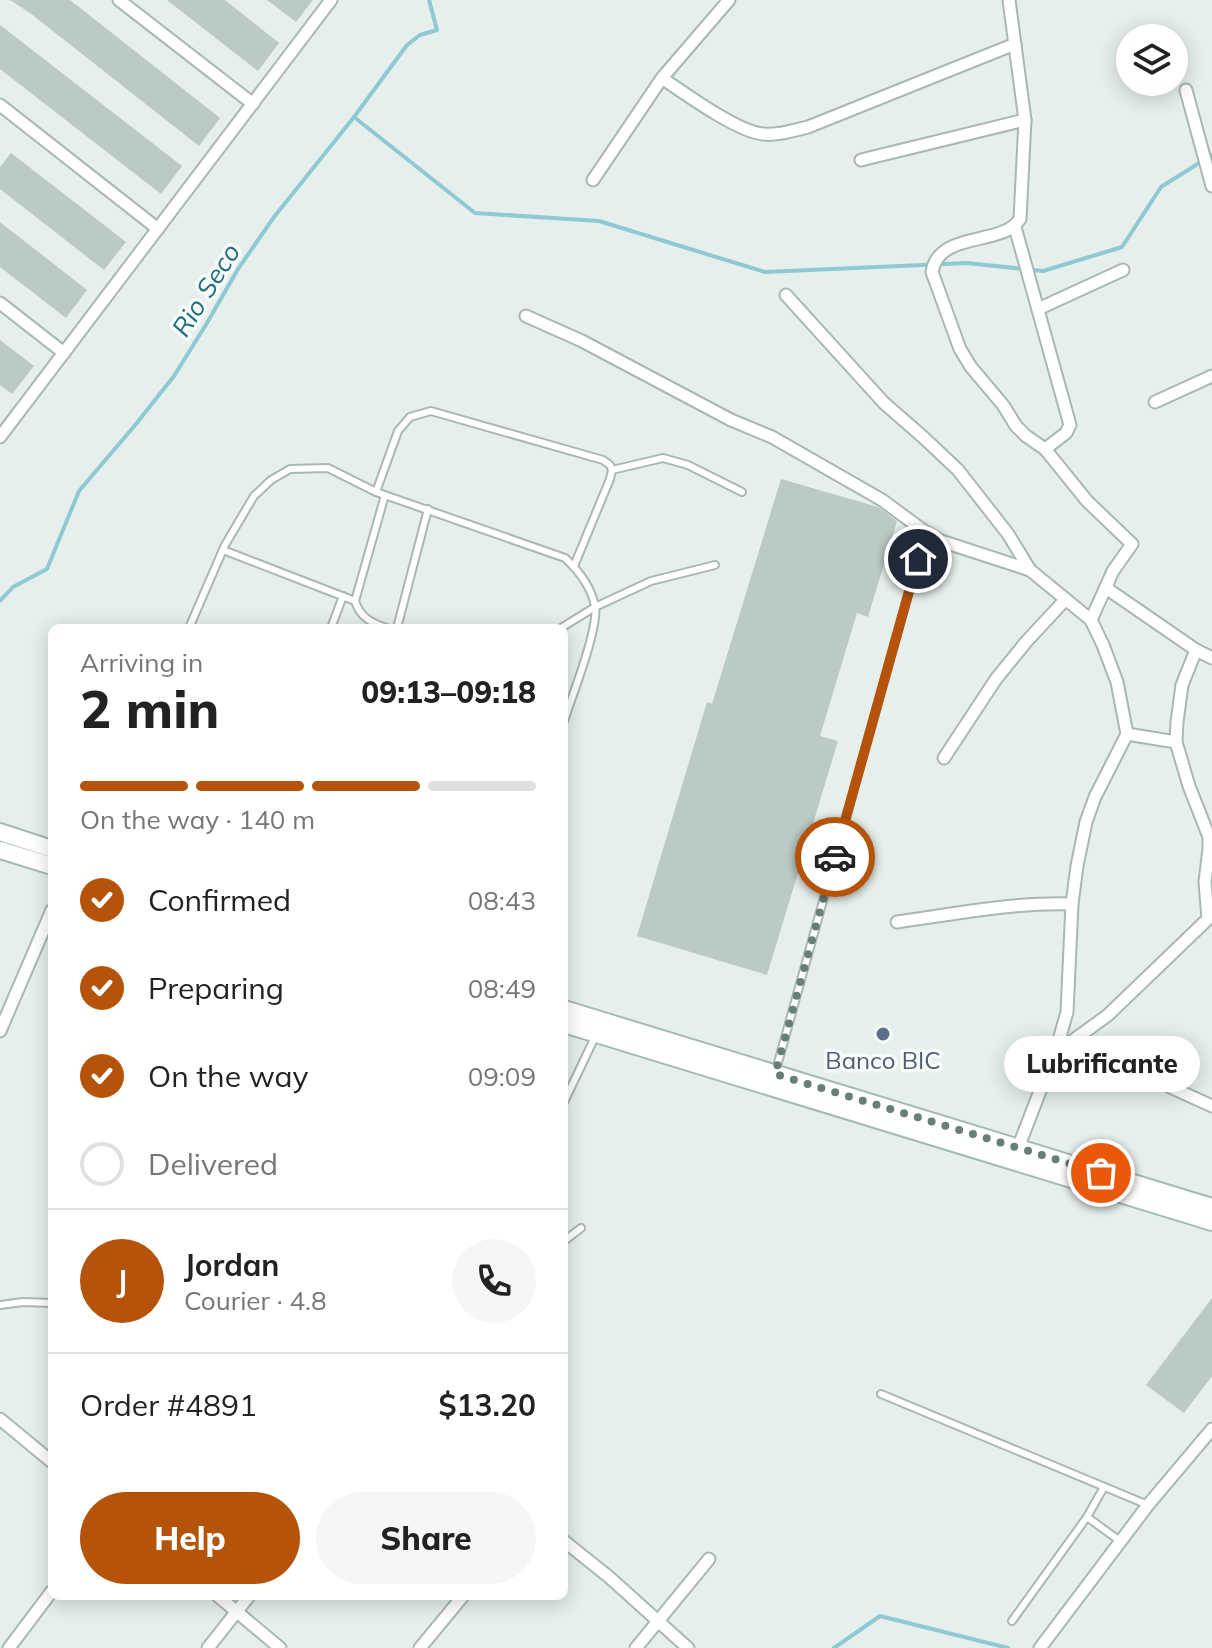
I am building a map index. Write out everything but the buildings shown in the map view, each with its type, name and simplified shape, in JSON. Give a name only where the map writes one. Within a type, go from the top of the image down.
[{"type":"main road","points":[[0,832],[48,848]]},
{"type":"main road","points":[[0,850],[48,865]]},
{"type":"main road","points":[[568,1010],[1212,1207]]},
{"type":"main road","points":[[568,1025],[1212,1222]]},
{"type":"street","points":[[119,0],[253,104]]},
{"type":"street","points":[[0,437],[331,0]]},
{"type":"street","points":[[593,180],[662,78],[729,0]]},
{"type":"street","points":[[1009,0],[1025,120],[1020,219],[1015,227],[948,249],[933,265],[932,272],[960,349],[971,367],[1016,426],[1045,449],[1087,501],[1132,544],[1113,571],[1091,620]]},
{"type":"street","points":[[662,78],[738,125],[761,134],[779,134],[808,127],[1015,44]]},
{"type":"street","points":[[1188,96],[1212,186]]},
{"type":"street","points":[[0,105],[158,229]]},
{"type":"street","points":[[861,160],[1025,120]]},
{"type":"street","points":[[1015,227],[1070,425],[1066,433],[1045,449]]},
{"type":"street","points":[[1038,309],[1123,270]]},
{"type":"street","points":[[786,295],[884,403],[958,470],[1008,534],[1030,570],[1091,620],[1117,682],[1127,734],[1095,797],[1086,822],[1072,904],[1067,1012],[1057,1047],[1018,1148]]},
{"type":"street","points":[[0,303],[64,353]]},
{"type":"street","points":[[526,316],[582,341],[731,420],[772,437],[882,500],[941,541],[1030,570]]},
{"type":"street","points":[[1155,402],[1212,376]]},
{"type":"street","points":[[1106,588],[1212,658]]},
{"type":"street","points":[[944,758],[996,679],[1065,600]]},
{"type":"street","points":[[1057,1047],[1071,1042],[1108,1015],[1210,917],[1205,882],[1209,837],[1176,742],[1182,685],[1196,650]]},
{"type":"street","points":[[1127,734],[1176,742]]},
{"type":"street","points":[[897,922],[1020,905],[1072,904]]},
{"type":"street","points":[[0,1031],[48,919]]},
{"type":"street","points":[[1071,1042],[1212,1106]]},
{"type":"street","points":[[0,1419],[48,1459]]},
{"type":"street","points":[[1040,1648],[1148,1505],[1212,1429]]},
{"type":"street","points":[[568,1544],[688,1648]]},
{"type":"street","points":[[636,1648],[709,1559]]},
{"type":"street","points":[[9,1648],[48,1596]]},
{"type":"street","points":[[223,1600],[280,1648]]},
{"type":"street","points":[[208,1648],[245,1600]]},
{"type":"street","points":[[420,1648],[460,1600]]},
{"type":"lane","points":[[376,492],[398,431],[410,417],[431,411],[603,460],[612,470],[574,566]]},
{"type":"lane","points":[[612,470],[663,458],[688,465],[742,492]]},
{"type":"lane","points":[[191,624],[223,550],[254,496],[271,480],[290,469],[328,468],[376,492],[565,558],[581,573],[595,607],[592,634],[568,709]]},
{"type":"lane","points":[[374,624],[359,612],[355,601],[385,495]]},
{"type":"lane","points":[[398,624],[428,509]]},
{"type":"lane","points":[[223,550],[355,601]]},
{"type":"lane","points":[[775,1074],[918,559]]},
{"type":"lane","points":[[567,624],[595,607],[651,581],[715,565]]},
{"type":"lane","points":[[332,624],[343,596]]},
{"type":"lane","points":[[568,1094],[596,1035]]},
{"type":"lane","points":[[568,1238],[581,1228]]},
{"type":"lane","points":[[0,1305],[48,1303]]},
{"type":"lane","points":[[881,1394],[1148,1505]]},
{"type":"lane","points":[[1012,1621],[1087,1517],[1104,1487]]},
{"type":"lane","points":[[1087,1517],[1121,1542]]},
{"type":"waterway","name":"Rio Seco","points":[[0,601],[13,587],[47,569],[79,491],[174,376],[238,269],[274,217],[407,45],[420,35],[437,30],[429,0]]},
{"type":"waterway","points":[[354,117],[475,213],[599,221],[765,272],[967,263],[1043,271],[1122,247],[1161,187],[1212,155]]},
{"type":"waterway","name":"Rio Seco","points":[[834,1648],[880,1616],[1008,1648]]},
{"type":"way so far","points":[[835,857],[775,1074],[1101,1173]]},
{"type":"place","name":"Banco BIC","points":[[883,1034]]},
{"type":"place","name":"Lubrificante","points":[[1101,1173]]},
{"type":"route","points":[[835,857],[918,559]]}]
